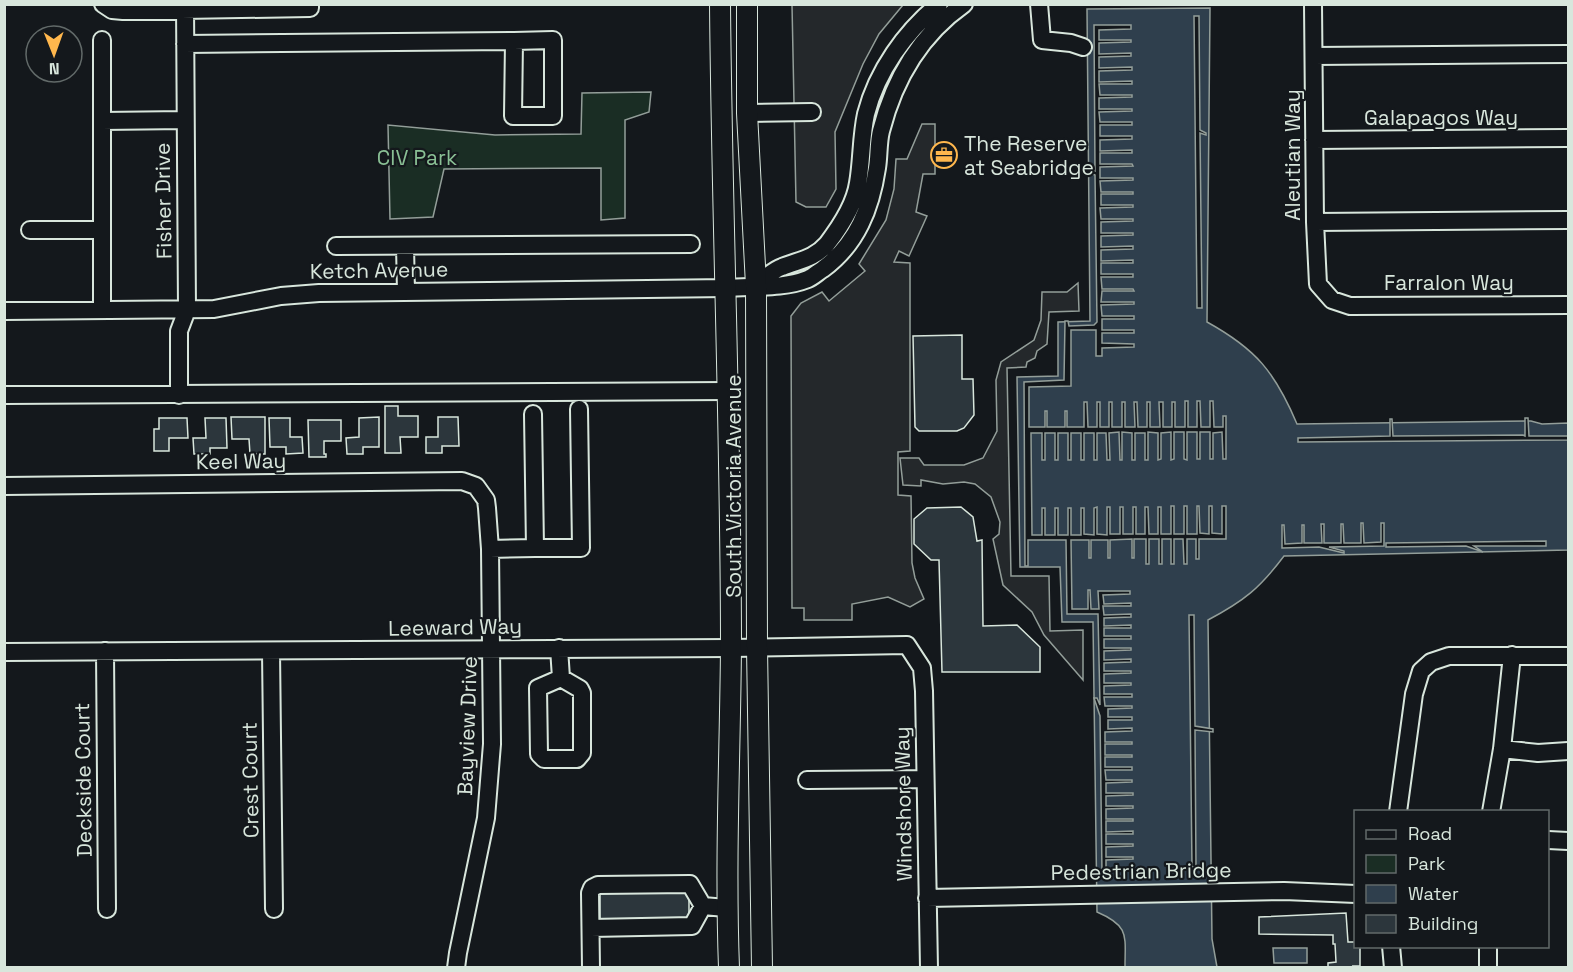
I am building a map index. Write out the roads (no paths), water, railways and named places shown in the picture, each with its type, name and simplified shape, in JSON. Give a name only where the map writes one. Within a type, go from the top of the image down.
[{"type":"main road","name":"South Victoria Avenue","points":[[720,4],[728,391],[730,648],[726,908],[729,968]]},
{"type":"main road","name":"South Victoria Avenue","points":[[747,4],[747,113],[756,285],[757,647],[762,968]]},
{"type":"street","points":[[103,4],[111,10],[185,7],[310,8],[310,4]]},
{"type":"street","points":[[756,285],[781,267],[802,262],[825,245],[846,216],[858,184],[861,145],[867,113],[880,78],[899,46],[924,16],[939,4]]},
{"type":"street","name":"Ketch Avenue","points":[[4,311],[214,309],[280,296],[309,294],[727,288],[781,285],[809,279],[836,259],[859,229],[872,198],[878,165],[880,134],[895,89],[907,63],[931,32],[964,4]]},
{"type":"street","points":[[1039,4],[1042,40],[1071,43],[1083,47]]},
{"type":"street","name":"Aleutian Way","points":[[1312,4],[1318,284],[1332,300]]},
{"type":"street","name":"Fisher Drive","points":[[179,394],[179,331],[187,310],[185,7]]},
{"type":"street","points":[[102,40],[102,310]]},
{"type":"street","points":[[185,44],[553,40],[553,117],[513,117],[514,41]]},
{"type":"street","points":[[1314,56],[1569,54]]},
{"type":"street","points":[[747,113],[812,112]]},
{"type":"street","points":[[102,121],[185,120]]},
{"type":"street","name":"Galapagos Way","points":[[1314,140],[1569,138]]},
{"type":"street","points":[[1315,222],[1569,220]]},
{"type":"street","points":[[30,230],[102,230]]},
{"type":"street","points":[[336,246],[691,244]]},
{"type":"street","points":[[405,246],[406,292]]},
{"type":"street","name":"Farralon Way","points":[[1332,300],[1350,306],[1569,305]]},
{"type":"street","points":[[4,395],[728,391]]},
{"type":"street","points":[[490,549],[581,548],[579,410]]},
{"type":"street","points":[[533,414],[535,548]]},
{"type":"street","name":"Keel Way","points":[[4,486],[462,481],[476,486]]},
{"type":"street","name":"Bayview Drive","points":[[456,968],[486,818],[492,744],[490,549],[486,500],[476,486]]},
{"type":"street","name":"Leeward Way","points":[[4,652],[907,645]]},
{"type":"street","name":"Windshore Way","points":[[907,645],[922,668],[924,691],[929,968]]},
{"type":"street","points":[[559,648],[561,678]]},
{"type":"street","name":"Deckside Court","points":[[105,651],[107,909]]},
{"type":"street","name":"Crest Court","points":[[271,651],[274,909]]},
{"type":"street","points":[[1491,810],[1502,749],[1512,655]]},
{"type":"street","points":[[1398,810],[1414,694],[1421,671],[1431,662],[1449,656],[1569,656]]},
{"type":"street","points":[[561,678],[580,689],[582,693],[582,753],[577,759],[544,759],[539,754],[538,688],[561,678]]},
{"type":"street","points":[[1502,749],[1538,753],[1569,751]]},
{"type":"street","points":[[807,780],[925,778]]},
{"type":"street","points":[[1549,840],[1569,841]]},
{"type":"street","points":[[591,968],[590,893],[592,888],[598,885],[690,884],[703,906]]},
{"type":"street","name":"Pedestrian Bridge","points":[[927,898],[1284,891],[1354,894]]},
{"type":"street","points":[[703,906],[726,908]]},
{"type":"street","points":[[591,928],[692,926],[703,906]]},
{"type":"street","points":[[1391,948],[1393,968]]},
{"type":"street","points":[[1488,948],[1488,968]]},
{"type":"water","points":[[1210,8],[1207,322],[1239,342],[1262,364],[1281,390],[1297,424],[1531,421],[1542,424],[1568,423],[1568,550],[1284,556],[1250,593],[1208,620],[1212,939],[1217,967],[1125,967],[1125,940],[1120,927],[1108,917],[1097,912],[1093,622],[1062,622],[1060,567],[1020,567],[1017,377],[1058,376],[1058,322],[1090,321],[1087,9]]},
{"type":"water","points":[[1273,948],[1307,948],[1307,963],[1274,963]]},
{"type":"place","name":"The Reserve at Seabridge","points":[[944,155]]},
{"type":"park label","name":"CIV Park","points":[[417,157]]}]
